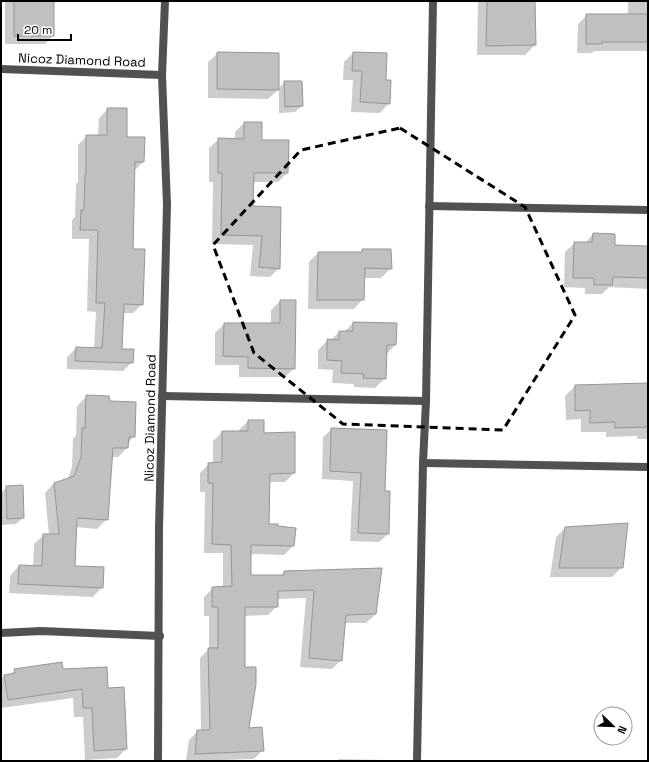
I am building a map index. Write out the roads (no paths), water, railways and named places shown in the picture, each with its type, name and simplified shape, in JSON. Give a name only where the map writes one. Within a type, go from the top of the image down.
[{"type":"street","name":"Nicoz Diamond Road","points":[[158,761],[160,636],[159,528],[167,205],[162,75],[165,1]]},
{"type":"street","points":[[417,761],[423,463],[426,401],[428,206],[433,1]]},
{"type":"street","name":"Nicoz Diamond Road","points":[[1,69],[162,75]]},
{"type":"street","points":[[428,206],[648,210]]},
{"type":"street","points":[[162,396],[426,401]]},
{"type":"street","points":[[423,463],[648,467]]},
{"type":"street","points":[[1,633],[41,631],[160,636]]}]
